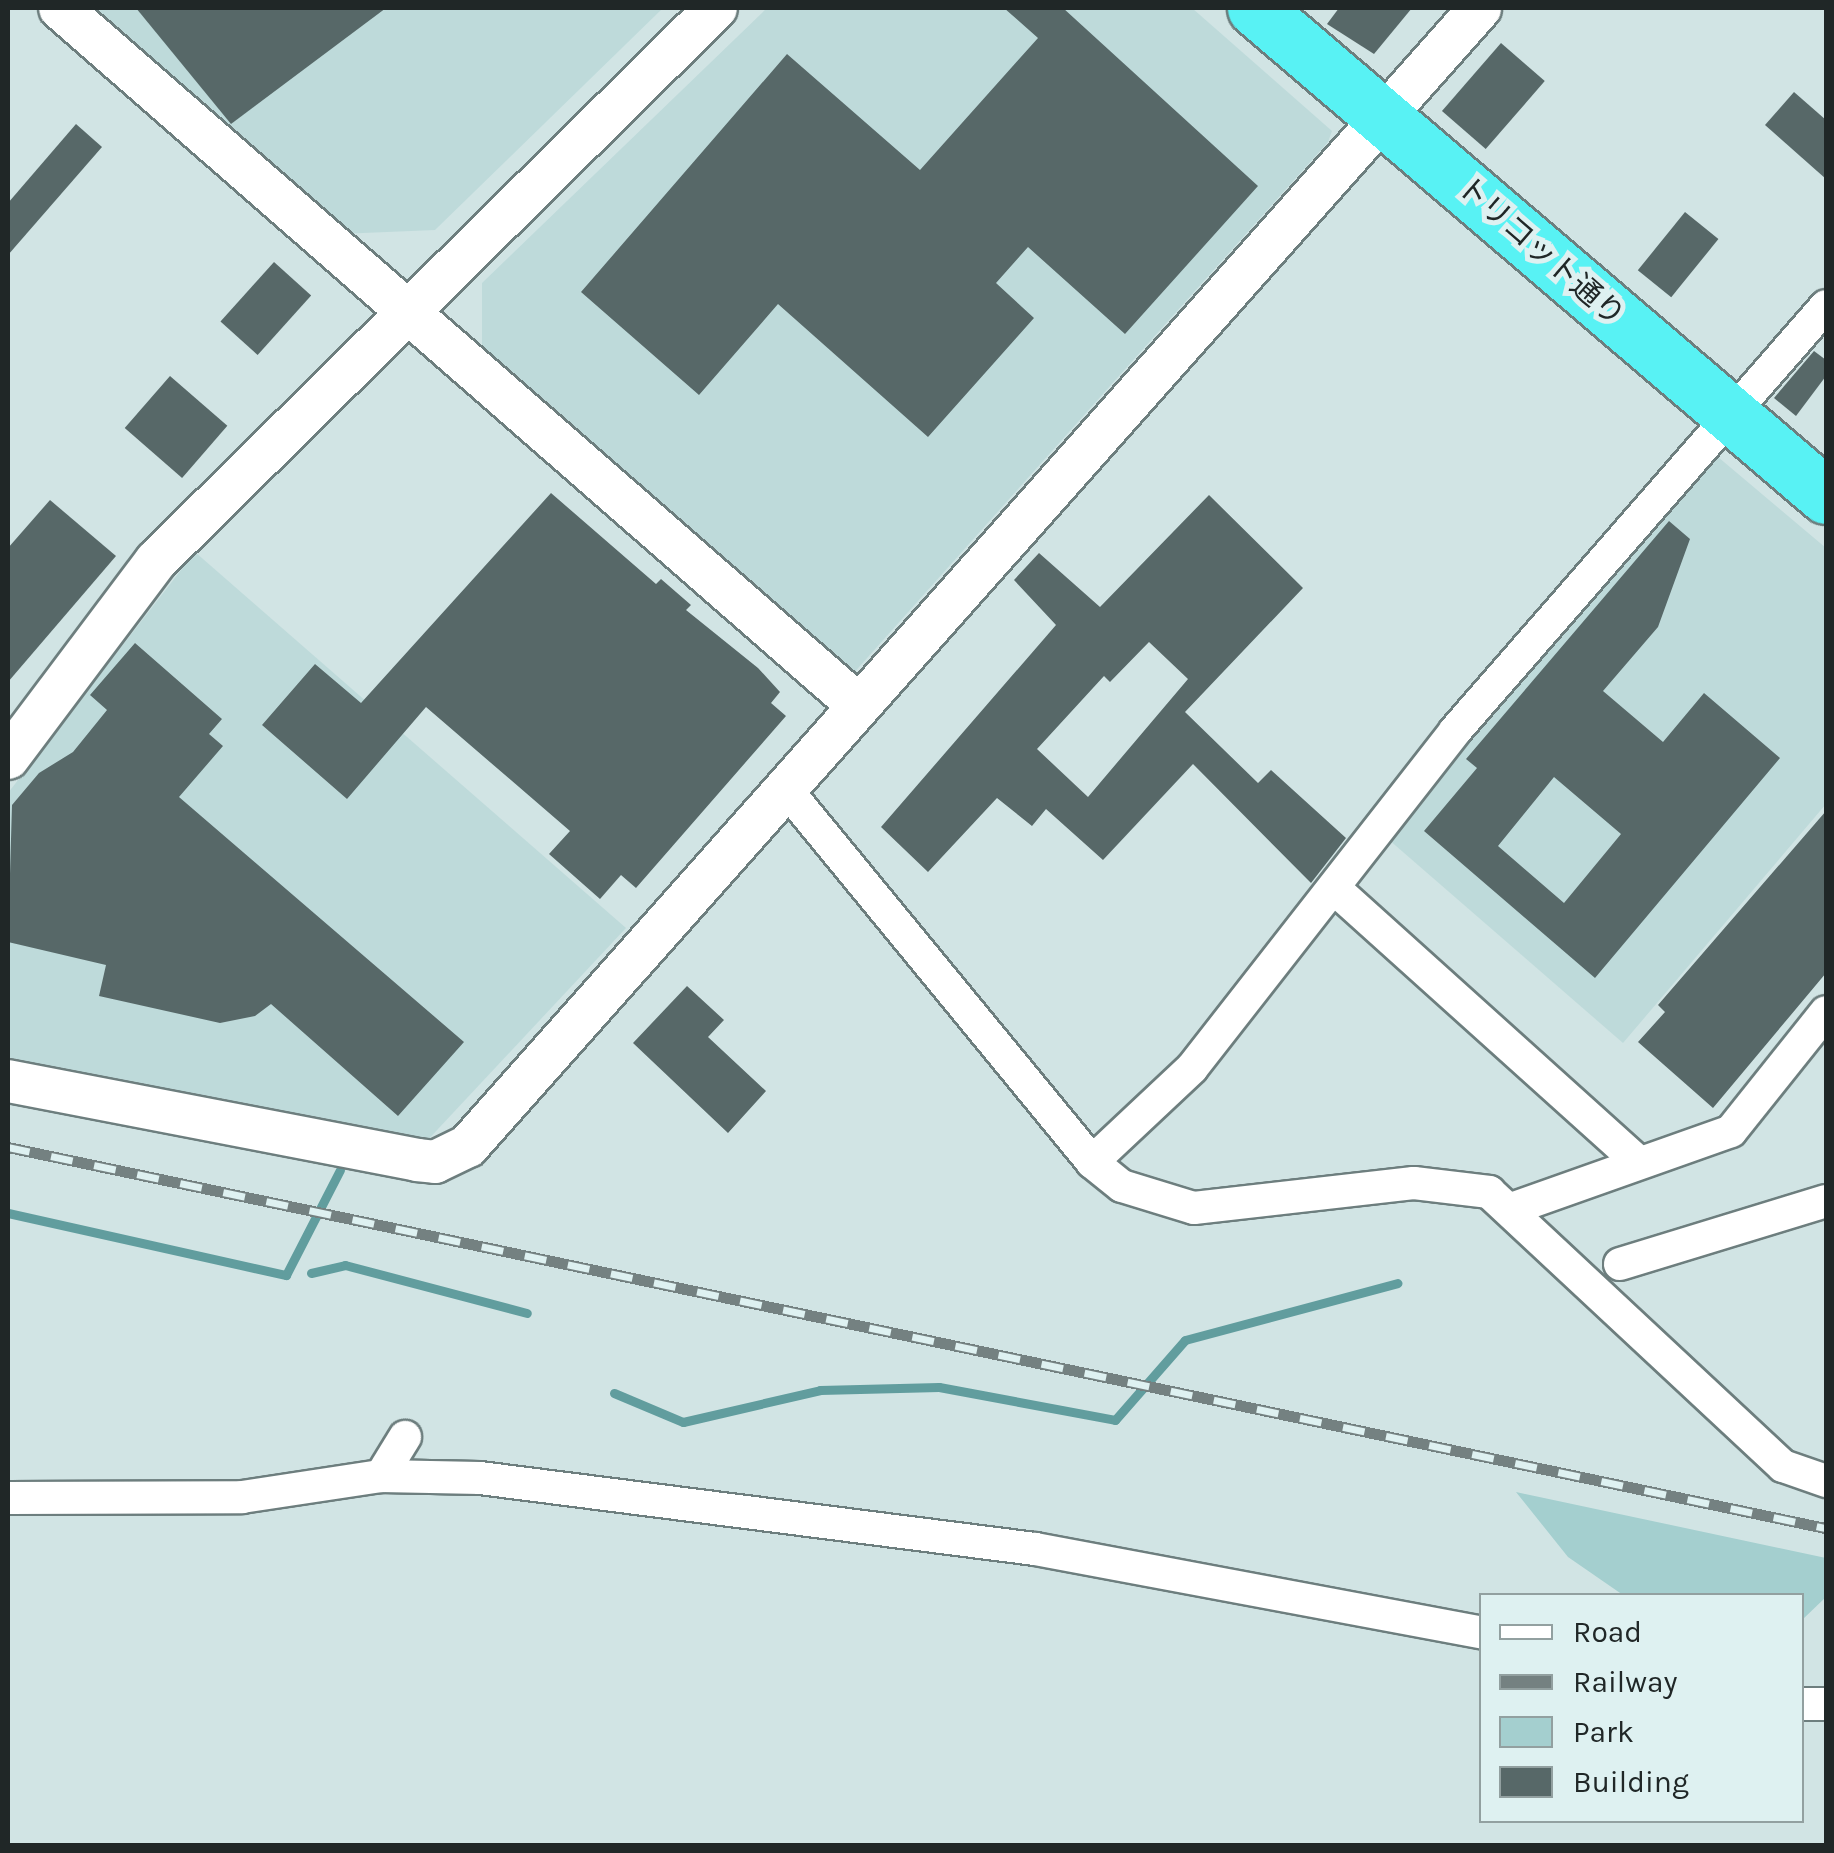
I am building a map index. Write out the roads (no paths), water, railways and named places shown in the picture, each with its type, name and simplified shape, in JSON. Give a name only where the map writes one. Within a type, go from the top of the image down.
[{"type":"highway","name":"トリコット通り","points":[[1255,8],[1826,496]]},
{"type":"street","points":[[60,8],[858,706]]},
{"type":"street","points":[[8,758],[156,561],[716,8]]},
{"type":"street","points":[[8,1080],[362,1152],[434,1162],[452,1156],[1480,8]]},
{"type":"street","points":[[1092,1162],[1192,1068],[1455,731],[1826,306]]},
{"type":"street","points":[[785,788],[1092,1162],[1122,1186],[1194,1208],[1446,1182],[1490,1192],[1514,1208],[1783,1466],[1826,1481]]},
{"type":"street","points":[[1335,889],[1639,1162]]},
{"type":"street","points":[[1514,1208],[1731,1131],[1826,1012]]},
{"type":"street","points":[[1620,1264],[1826,1201]]},
{"type":"street","points":[[382,1476],[404,1437]]},
{"type":"street","points":[[8,1498],[242,1497],[382,1476],[480,1478],[819,1518],[1035,1549],[1479,1632]]},
{"type":"waterway","points":[[8,1213],[286,1275],[340,1170]]},
{"type":"waterway","points":[[311,1273],[345,1265],[527,1313]]},
{"type":"waterway","points":[[614,1393],[683,1422],[820,1390],[939,1387],[1115,1420],[1185,1340],[1397,1283]]},
{"type":"railway","points":[[8,1147],[1826,1528]]}]
